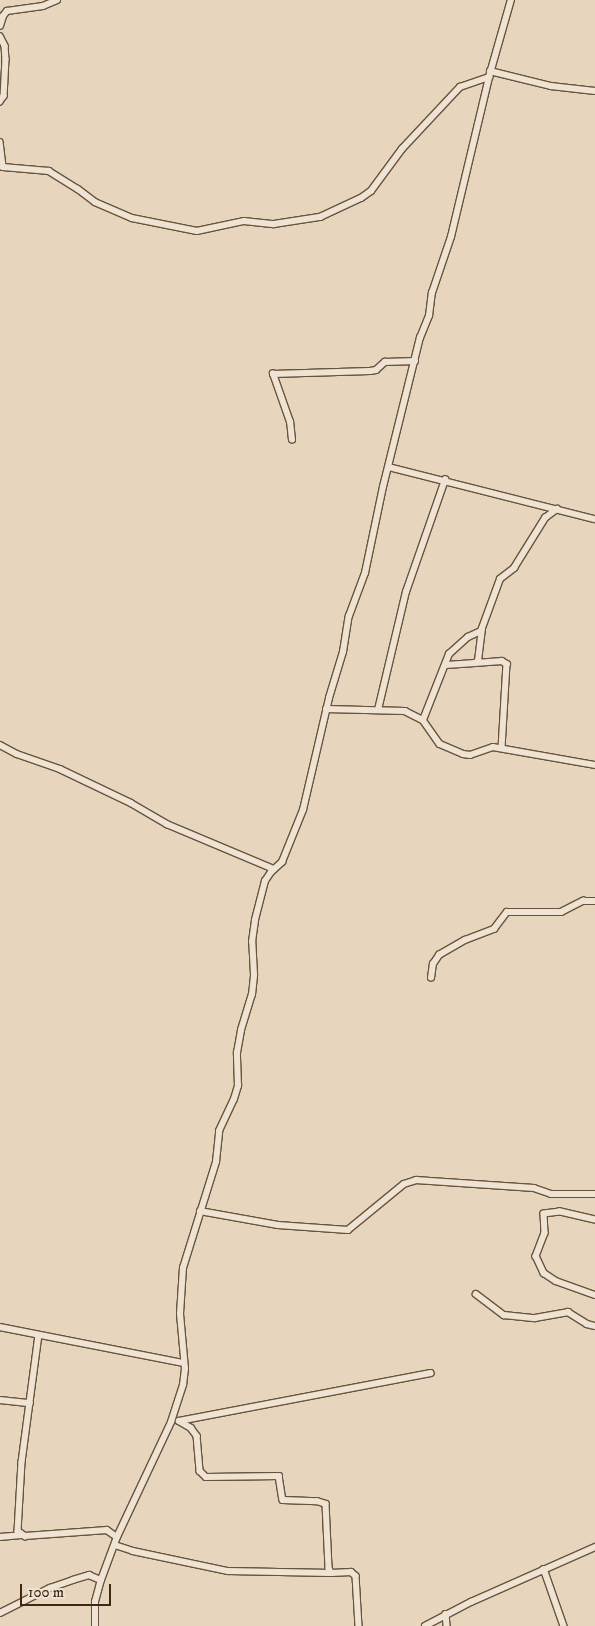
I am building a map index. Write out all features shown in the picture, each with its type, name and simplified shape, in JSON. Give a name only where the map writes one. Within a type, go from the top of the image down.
[{"type":"street","points":[[0,26],[3,16],[7,11],[43,6],[57,0]]},
{"type":"street","points":[[95,1626],[95,1602],[101,1580],[117,1537],[171,1422],[183,1385],[184,1363],[180,1294],[183,1268],[216,1162],[219,1131],[238,1086],[237,1053],[241,1030],[252,995],[254,975],[253,929],[262,890],[274,869],[282,862],[303,810],[326,709],[343,652],[349,616],[365,573],[420,338],[429,316],[432,293],[451,237],[489,74],[511,0]]},
{"type":"street","points":[[0,36],[5,46],[6,59],[4,96],[0,102]]},
{"type":"street","points":[[0,142],[3,167],[49,171],[95,202],[132,218],[197,231],[244,221],[274,224],[320,217],[361,198],[371,191],[402,149],[460,87],[489,74],[551,86],[595,91]]},
{"type":"street","points":[[292,440],[288,415],[273,374],[370,371],[376,370],[386,362],[415,361]]},
{"type":"street","points":[[389,467],[595,519]]},
{"type":"street","points":[[378,710],[406,592],[445,480]]},
{"type":"street","points":[[475,663],[478,661],[482,629],[500,579],[514,568],[545,518],[557,509]]},
{"type":"street","points":[[423,720],[449,654],[468,636],[482,629]]},
{"type":"street","points":[[446,665],[502,661],[507,664],[502,748]]},
{"type":"street","points":[[326,709],[405,711],[423,720],[440,744],[454,752],[470,755],[488,747],[502,748],[595,764]]},
{"type":"street","points":[[0,746],[76,776],[167,824],[274,869]]},
{"type":"street","points":[[431,978],[433,964],[439,955],[465,940],[494,929],[507,912],[561,912],[583,901],[595,901]]},
{"type":"street","points":[[200,1211],[278,1225],[348,1230],[404,1184],[416,1180],[534,1188],[552,1194],[595,1194]]},
{"type":"street","points":[[595,1220],[560,1212],[544,1214],[545,1233],[536,1256],[544,1273],[556,1281],[595,1296]]},
{"type":"street","points":[[476,1294],[487,1300],[504,1315],[535,1318],[568,1312],[587,1324],[595,1326]]},
{"type":"street","points":[[0,1327],[184,1363]]},
{"type":"street","points":[[21,1535],[17,1527],[39,1335]]},
{"type":"street","points":[[171,1422],[430,1373]]},
{"type":"street","points":[[0,1400],[30,1403]]},
{"type":"street","points":[[179,1421],[191,1428],[196,1436],[200,1471],[206,1477],[279,1476],[283,1500],[317,1501],[326,1504],[328,1562],[331,1572]]},
{"type":"street","points":[[0,1537],[107,1530],[117,1537]]},
{"type":"street","points":[[114,1545],[228,1572],[351,1572],[356,1576],[359,1626]]},
{"type":"street","points":[[425,1626],[446,1614],[595,1547]]},
{"type":"street","points":[[544,1569],[564,1626]]},
{"type":"street","points":[[0,1613],[50,1588],[72,1580],[89,1575],[101,1580]]},
{"type":"street","points":[[446,1614],[448,1626]]}]
